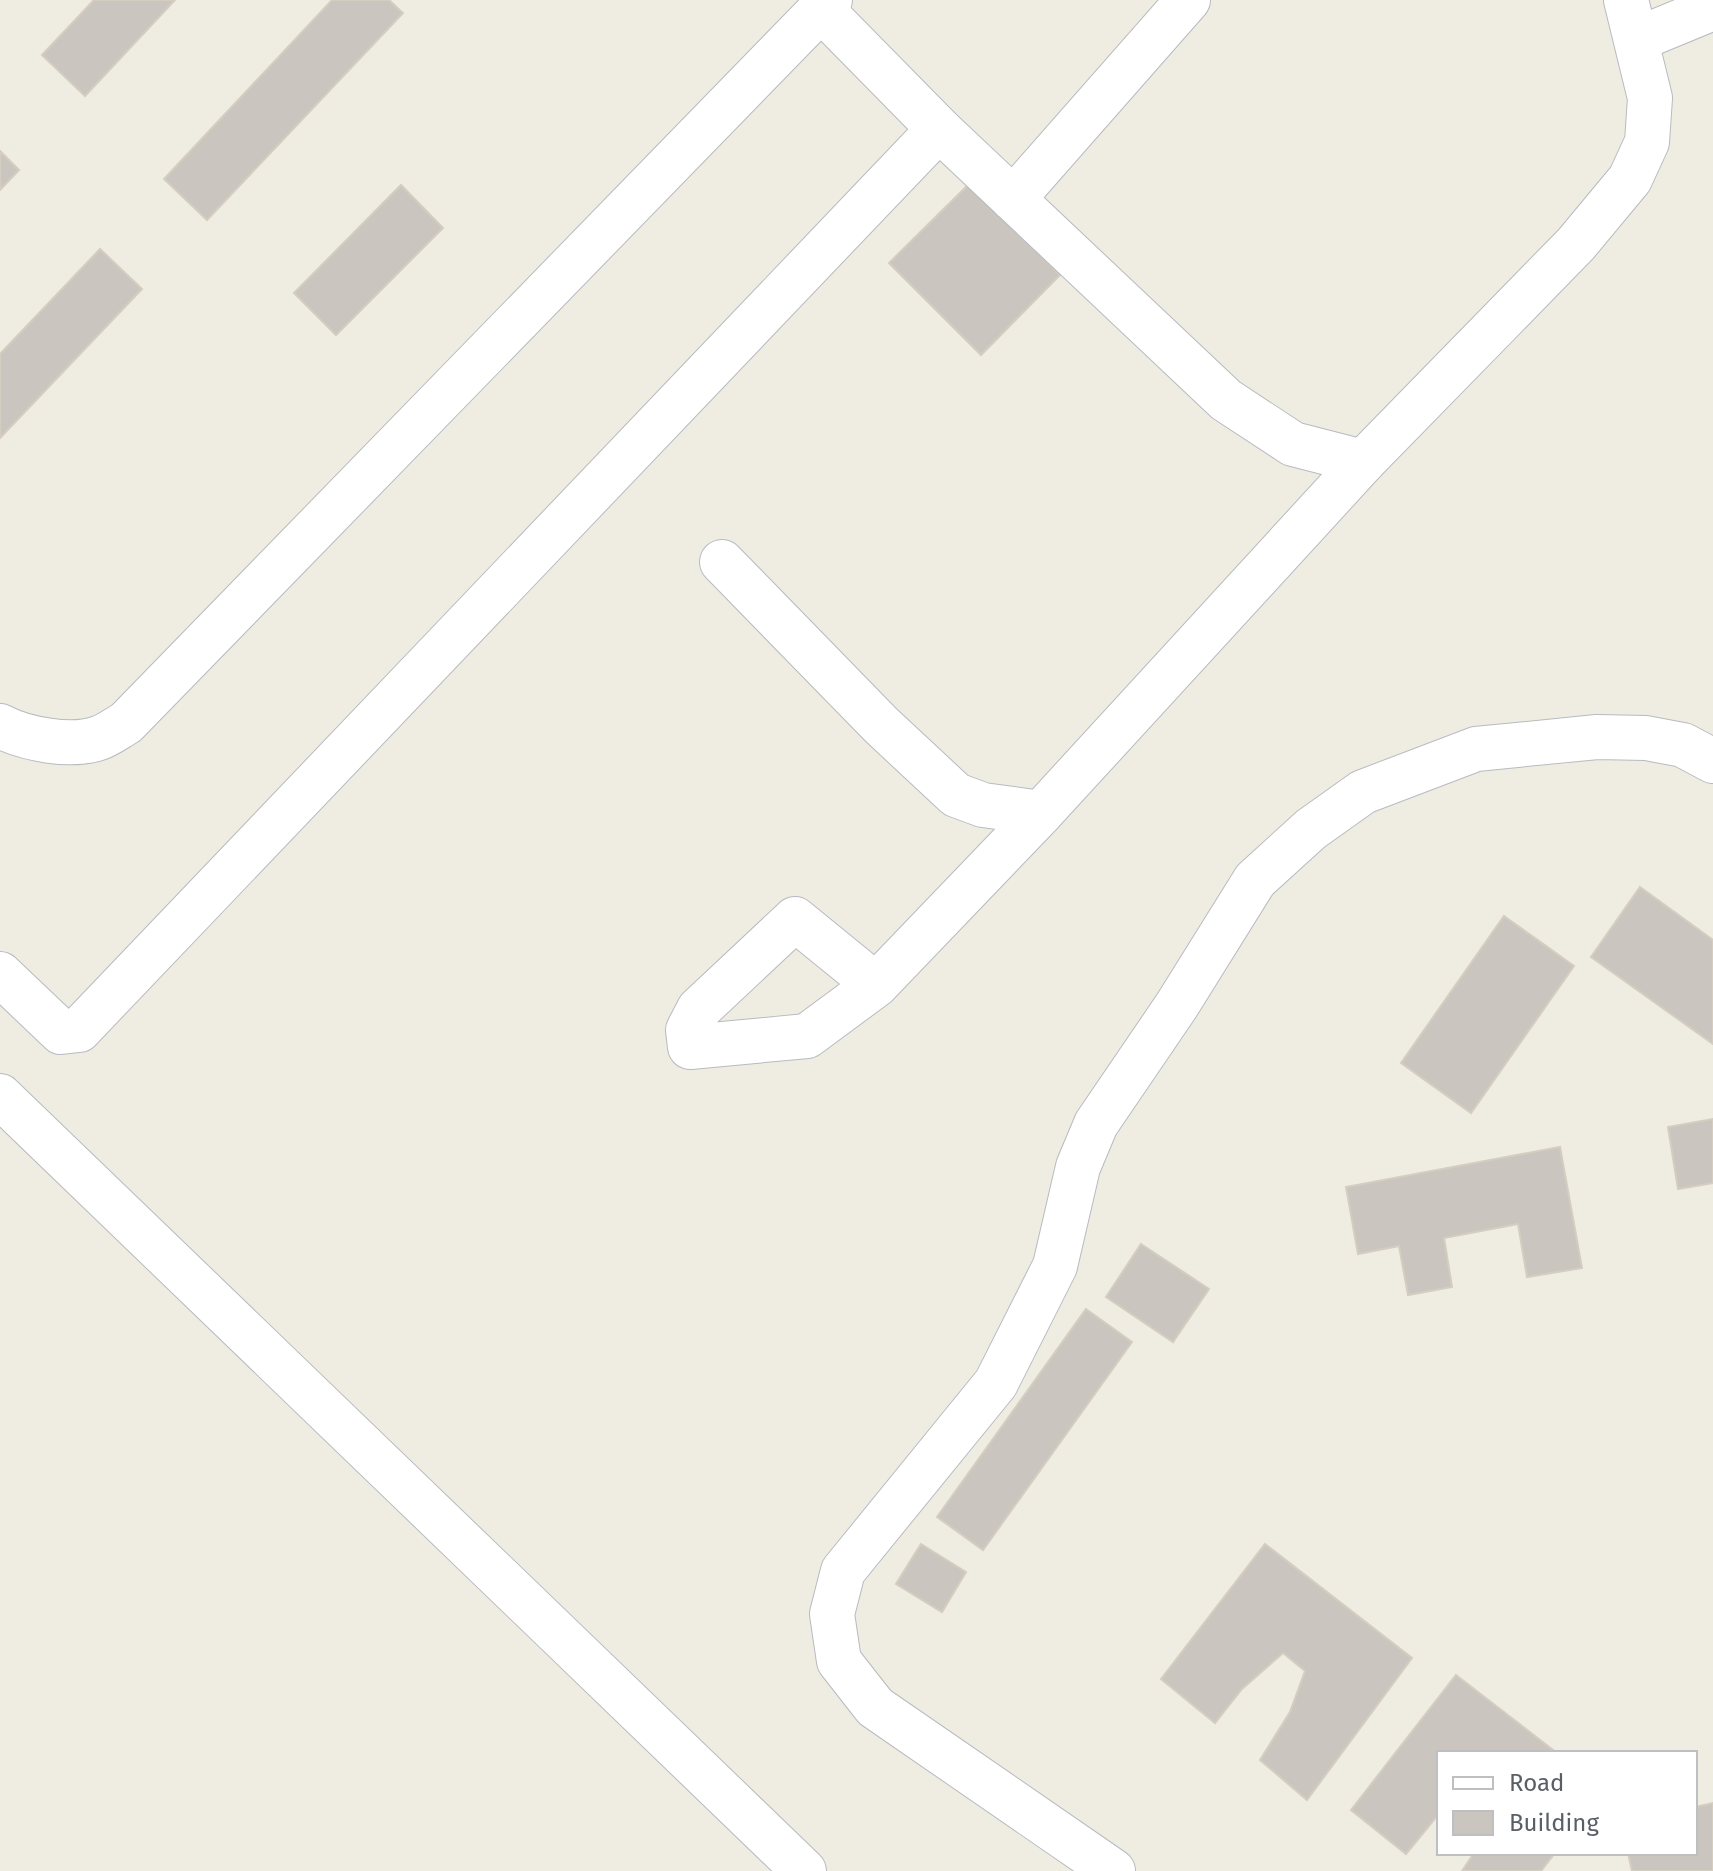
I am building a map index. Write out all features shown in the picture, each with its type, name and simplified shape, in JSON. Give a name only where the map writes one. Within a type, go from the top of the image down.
[{"type":"street","points":[[1013,199],[1188,0]]},
{"type":"street","points":[[0,726],[17,735],[66,741],[97,739],[126,723],[826,5],[939,129],[1226,400],[1293,444],[1363,462]]},
{"type":"street","points":[[876,985],[1041,813],[1363,462],[1576,244],[1630,179],[1647,142],[1650,98],[1632,19],[1713,8]]},
{"type":"street","points":[[0,974],[61,1032],[79,1030],[939,129]]},
{"type":"street","points":[[722,562],[881,725],[956,795],[983,805],[1041,813]]},
{"type":"street","points":[[1113,1871],[875,1707],[839,1661],[832,1614],[843,1571],[996,1383],[1055,1266],[1078,1167],[1096,1124],[1177,1005],[1255,880],[1311,829],[1363,792],[1476,749],[1597,737],[1646,738],[1683,745],[1713,761]]},
{"type":"street","points":[[0,1096],[804,1871]]},
{"type":"building","points":[[94,0],[175,0],[85,96],[42,55]]},
{"type":"building","points":[[332,0],[389,0],[403,13],[207,220],[164,179]]},
{"type":"building","points":[[0,151],[19,170],[0,190]]},
{"type":"building","points":[[970,183],[1060,275],[981,355],[889,263]]},
{"type":"building","points":[[401,185],[443,228],[336,335],[294,293]]},
{"type":"building","points":[[100,249],[142,289],[0,438],[0,354]]},
{"type":"building","points":[[1640,887],[1713,940],[1713,1044],[1591,957]]},
{"type":"building","points":[[1504,916],[1574,966],[1471,1113],[1401,1063]]},
{"type":"building","points":[[1713,1119],[1713,1183],[1678,1189],[1668,1127]]},
{"type":"building","points":[[1560,1147],[1582,1268],[1527,1277],[1518,1224],[1444,1238],[1452,1287],[1408,1295],[1399,1246],[1358,1254],[1346,1187]]},
{"type":"building","points":[[1141,1244],[1209,1289],[1173,1342],[1106,1297]]},
{"type":"building","points":[[1086,1309],[1132,1342],[983,1550],[937,1517]]},
{"type":"building","points":[[921,1544],[966,1572],[942,1612],[896,1584]]},
{"type":"building","points":[[1265,1544],[1412,1658],[1307,1800],[1260,1760],[1290,1712],[1305,1671],[1283,1653],[1242,1689],[1215,1723],[1161,1679]]},
{"type":"building","points":[[1456,1675],[1554,1751],[1437,1751],[1437,1816],[1406,1854],[1351,1810]]},
{"type":"building","points":[[1713,1803],[1713,1871],[1632,1871],[1628,1855],[1697,1855],[1697,1807]]},
{"type":"building","points":[[1473,1855],[1553,1855],[1541,1871],[1462,1871]]}]
